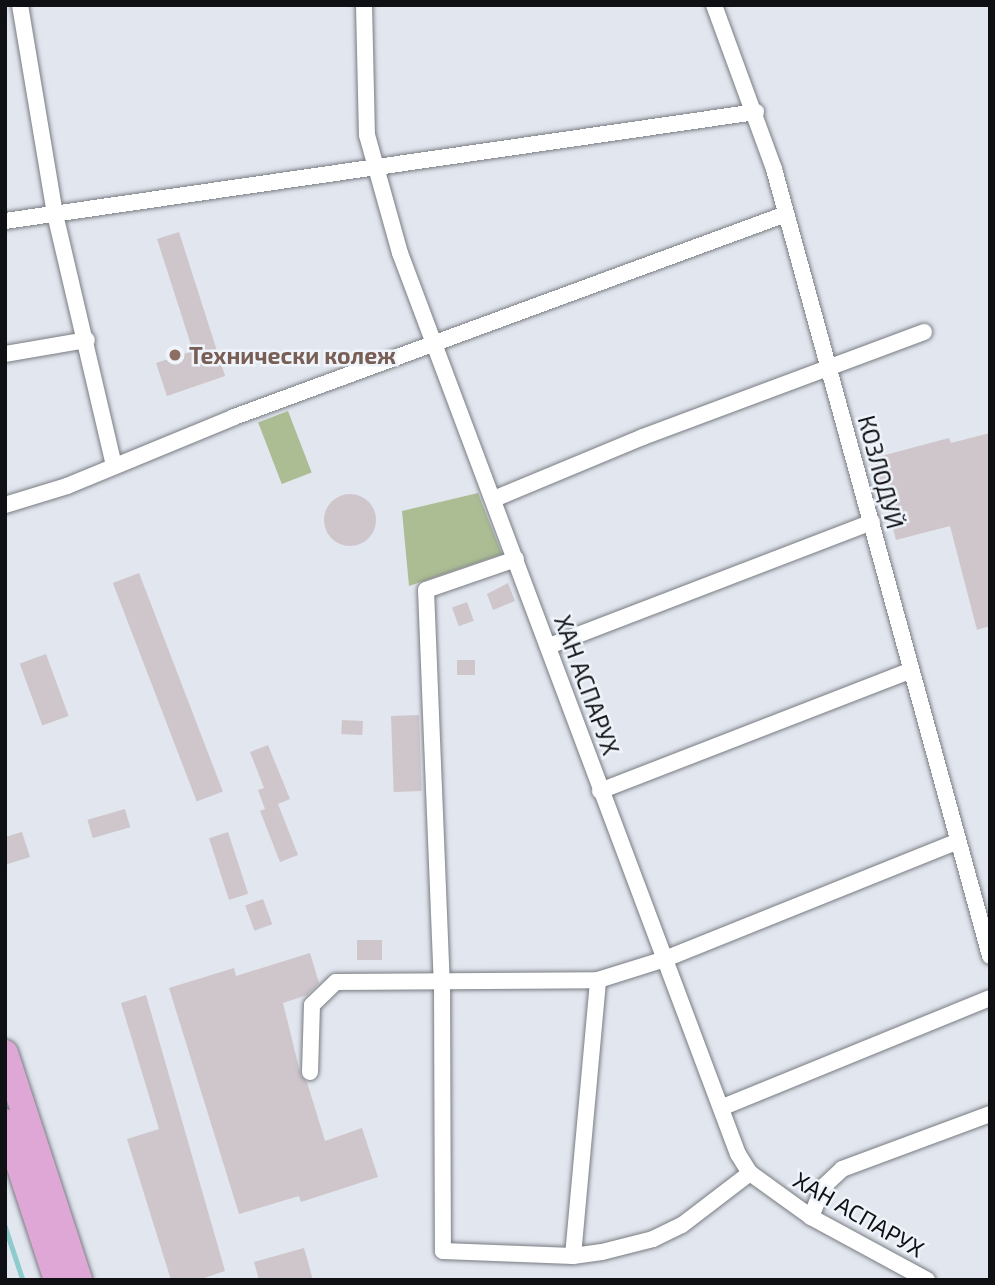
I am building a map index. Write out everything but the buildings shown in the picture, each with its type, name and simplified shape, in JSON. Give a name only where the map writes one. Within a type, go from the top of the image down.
[{"type":"highway","points":[[5,1053],[79,1280]]},
{"type":"highway","points":[[5,1122],[57,1280]]},
{"type":"street","points":[[20,5],[55,214],[87,340],[114,465]]},
{"type":"street","name":"ХАН АСПАРУХ","points":[[364,5],[367,135],[400,253],[549,646],[600,791],[750,1173],[811,1217],[927,1280]]},
{"type":"street","name":"КОЗЛОДУЙ","points":[[714,5],[756,113],[786,214],[872,522],[956,842],[990,956]]},
{"type":"street","points":[[5,221],[756,113]]},
{"type":"street","points":[[5,505],[786,214]]},
{"type":"street","points":[[494,499],[829,365],[924,332]]},
{"type":"street","points":[[5,354],[87,340]]},
{"type":"street","points":[[549,646],[872,522]]},
{"type":"street","points":[[516,559],[426,590],[442,982],[443,1251],[573,1256],[653,1239],[707,1208],[750,1173]]},
{"type":"street","points":[[600,791],[910,671]]},
{"type":"street","points":[[310,1072],[312,1005],[336,982],[598,980],[664,959],[956,842]]},
{"type":"street","points":[[573,1256],[598,980]]},
{"type":"street","points":[[723,1107],[990,998]]},
{"type":"street","points":[[811,1217],[823,1187],[842,1169],[990,1114]]},
{"type":"green space","points":[[288,411],[312,473],[282,484],[258,422]]},
{"type":"green space","points":[[478,493],[502,554],[409,586],[402,511]]},
{"type":"waterway","points":[[5,1226],[23,1280]]},
{"type":"place","name":"Технически колеж","points":[[175,355]]}]
